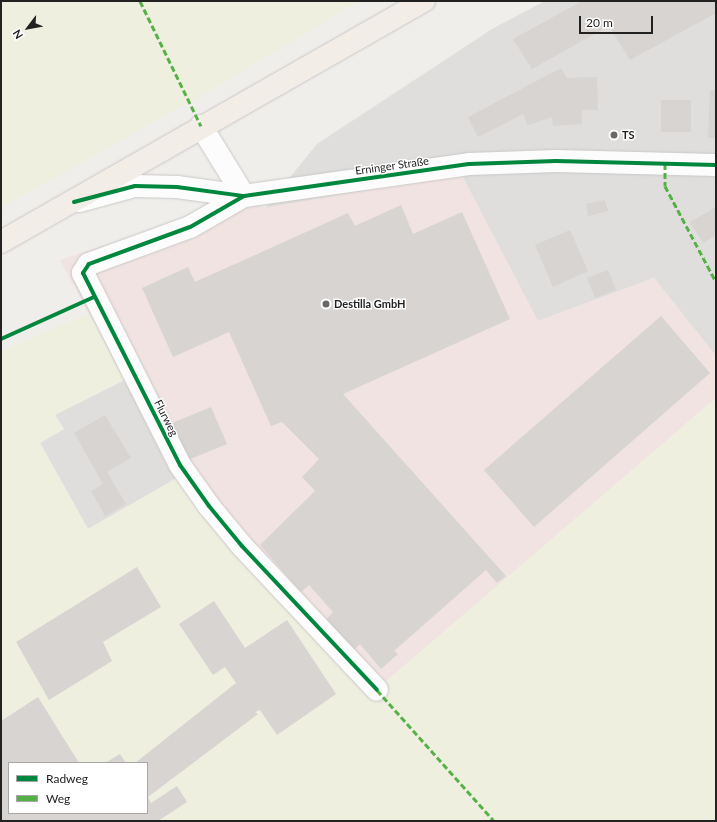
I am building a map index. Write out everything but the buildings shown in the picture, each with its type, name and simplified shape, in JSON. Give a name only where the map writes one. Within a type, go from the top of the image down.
[{"type":"main road","points":[[1,242],[74,202],[201,126],[424,1]]},
{"type":"street","points":[[201,126],[244,196]]},
{"type":"street","name":"Erninger Straße","points":[[74,202],[135,186],[177,187],[244,196],[470,164],[556,161],[716,165]]},
{"type":"street","name":"Flurweg","points":[[244,196],[190,226],[89,264],[83,273],[184,471],[209,506],[242,546],[377,690]]},
{"type":"shaded area","points":[[545,1],[716,1],[716,356],[654,278],[538,321],[461,174],[265,208],[317,144],[492,29]]},
{"type":"shaded area","points":[[461,174],[538,321],[654,278],[716,356],[716,398],[377,689],[177,478],[60,260],[246,198],[265,208]]},
{"type":"shaded area","points":[[124,380],[177,478],[88,529],[40,443],[64,429],[55,415]]},
{"type":"green space","points":[[1,1],[359,1],[206,93],[1,208]]},
{"type":"green space","points":[[89,313],[124,380],[55,415],[64,429],[40,443],[88,529],[177,478],[377,689],[716,398],[716,821],[1,821],[1,351]]},
{"type":"marked path","points":[[140,1],[201,126]]},
{"type":"marked path","points":[[665,164],[665,186],[715,280]]},
{"type":"marked path","points":[[377,690],[494,821]]},
{"type":"cycle path","points":[[74,202],[135,186],[177,187],[244,196],[469,164],[556,161],[716,165]]},
{"type":"cycle path","points":[[244,196],[190,227],[89,264],[83,273],[180,465],[209,506],[242,546],[377,690]]},
{"type":"cycle path","points":[[1,339],[94,297]]},
{"type":"place","name":"TS","points":[[614,135]]},
{"type":"place","name":"Destilla GmbH","points":[[326,304]]}]
